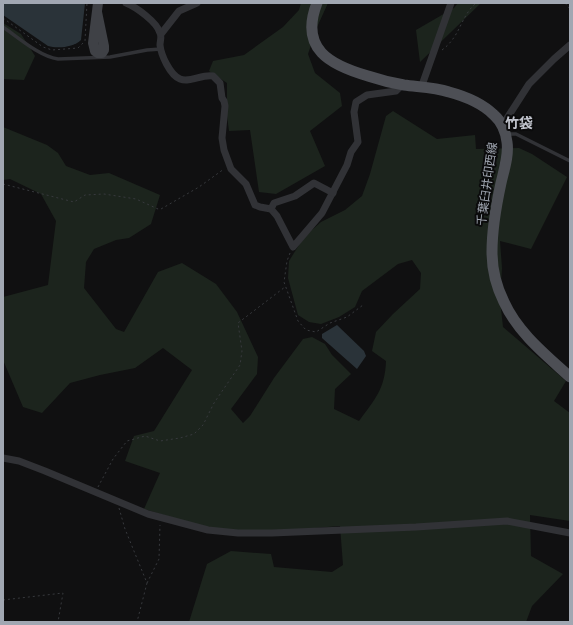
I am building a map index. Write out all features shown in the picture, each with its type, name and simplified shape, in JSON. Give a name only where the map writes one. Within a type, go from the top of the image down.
[{"type":"main road","name":"千葉臼井印西線","points":[[317,3],[314,12],[312,32],[317,46],[326,58],[347,70],[402,85],[448,91],[475,102],[494,114],[504,130],[508,143],[494,223],[492,253],[494,272],[504,303],[513,319],[527,336],[570,377]]},
{"type":"street","points":[[126,3],[145,15],[157,27],[161,34],[161,49],[166,63],[173,74],[179,79],[200,78],[208,75],[213,76],[220,83],[222,98],[225,106],[222,138],[224,150],[231,170],[246,184],[255,205],[271,209],[277,216],[293,247],[322,213],[347,165],[351,152],[358,142],[354,112],[356,102],[367,95],[396,91],[402,85]]},
{"type":"street","points":[[161,34],[179,11],[197,3]]},
{"type":"street","points":[[421,88],[451,3]]},
{"type":"street","points":[[504,130],[529,84],[570,45]]},
{"type":"street","points":[[271,209],[274,203],[294,196],[314,183],[333,193]]},
{"type":"street","points":[[3,458],[19,461],[117,502],[161,518],[208,530],[238,533],[416,527],[507,521],[570,533]]},
{"type":"lane","points":[[3,27],[40,53],[51,58],[58,59],[110,56],[161,49]]},
{"type":"lane","points":[[504,130],[516,134],[570,160]]},
{"type":"path","points":[[3,18],[43,47],[52,50],[78,48],[84,41],[87,3]]},
{"type":"path","points":[[431,57],[450,44],[467,14],[476,3]]},
{"type":"path","points":[[565,3],[570,9]]},
{"type":"path","points":[[3,184],[74,202],[85,195],[104,194],[136,199],[161,209],[199,187],[230,165]]},
{"type":"path","points":[[293,247],[287,261],[284,282],[298,321],[306,330],[316,332],[330,323],[347,317],[363,305]]},
{"type":"path","points":[[95,493],[113,459],[127,441],[145,436],[160,441],[180,438],[194,434],[203,425],[214,403],[240,365],[242,351],[238,323],[285,287]]},
{"type":"path","points":[[117,502],[125,529],[147,583]]},
{"type":"path","points":[[137,622],[147,583],[159,559],[161,518]]},
{"type":"path","points":[[3,600],[63,593],[58,622]]},
{"type":"shaded area","points":[[3,3],[85,3],[81,40],[66,47],[48,46],[3,15]]},
{"type":"shaded area","points":[[301,3],[328,3],[318,25],[308,54],[315,73],[340,93],[342,106],[310,131],[325,166],[276,194],[259,192],[250,130],[229,131],[227,116],[227,83],[209,71],[213,61],[244,55],[283,27],[299,10]]},
{"type":"shaded area","points":[[458,3],[481,3],[420,62],[416,30],[454,8]]},
{"type":"shaded area","points":[[3,23],[21,34],[35,56],[24,80],[3,79]]},
{"type":"shaded area","points":[[393,111],[437,139],[475,135],[476,149],[519,148],[532,154],[567,177],[531,249],[500,241],[502,268],[500,300],[503,327],[566,381],[554,401],[570,413],[570,521],[530,515],[531,556],[563,574],[532,606],[526,622],[189,622],[207,564],[231,551],[271,554],[274,567],[332,572],[343,565],[340,526],[290,530],[236,530],[204,527],[144,509],[160,473],[125,461],[134,436],[154,431],[192,370],[163,348],[135,368],[70,383],[42,413],[23,407],[3,360],[3,297],[48,285],[56,221],[41,194],[10,179],[3,180],[3,127],[47,145],[58,153],[66,166],[90,175],[109,173],[160,195],[151,224],[129,238],[116,240],[94,249],[86,262],[84,288],[116,329],[124,332],[158,272],[182,263],[216,284],[237,312],[258,357],[257,374],[231,409],[243,423],[250,416],[274,378],[303,339],[312,337],[325,344],[332,355],[351,374],[335,389],[334,409],[359,421],[378,393],[384,379],[386,361],[372,351],[376,332],[420,289],[421,273],[412,260],[398,264],[362,291],[355,307],[339,317],[321,324],[309,322],[298,315],[288,278],[289,261],[304,237],[321,222],[345,210],[362,196],[370,174],[386,116]]},
{"type":"shaded area","points":[[337,325],[364,351],[366,356],[357,369],[322,338],[322,334]]},
{"type":"district","name":"竹袋","points":[[519,123]]}]
